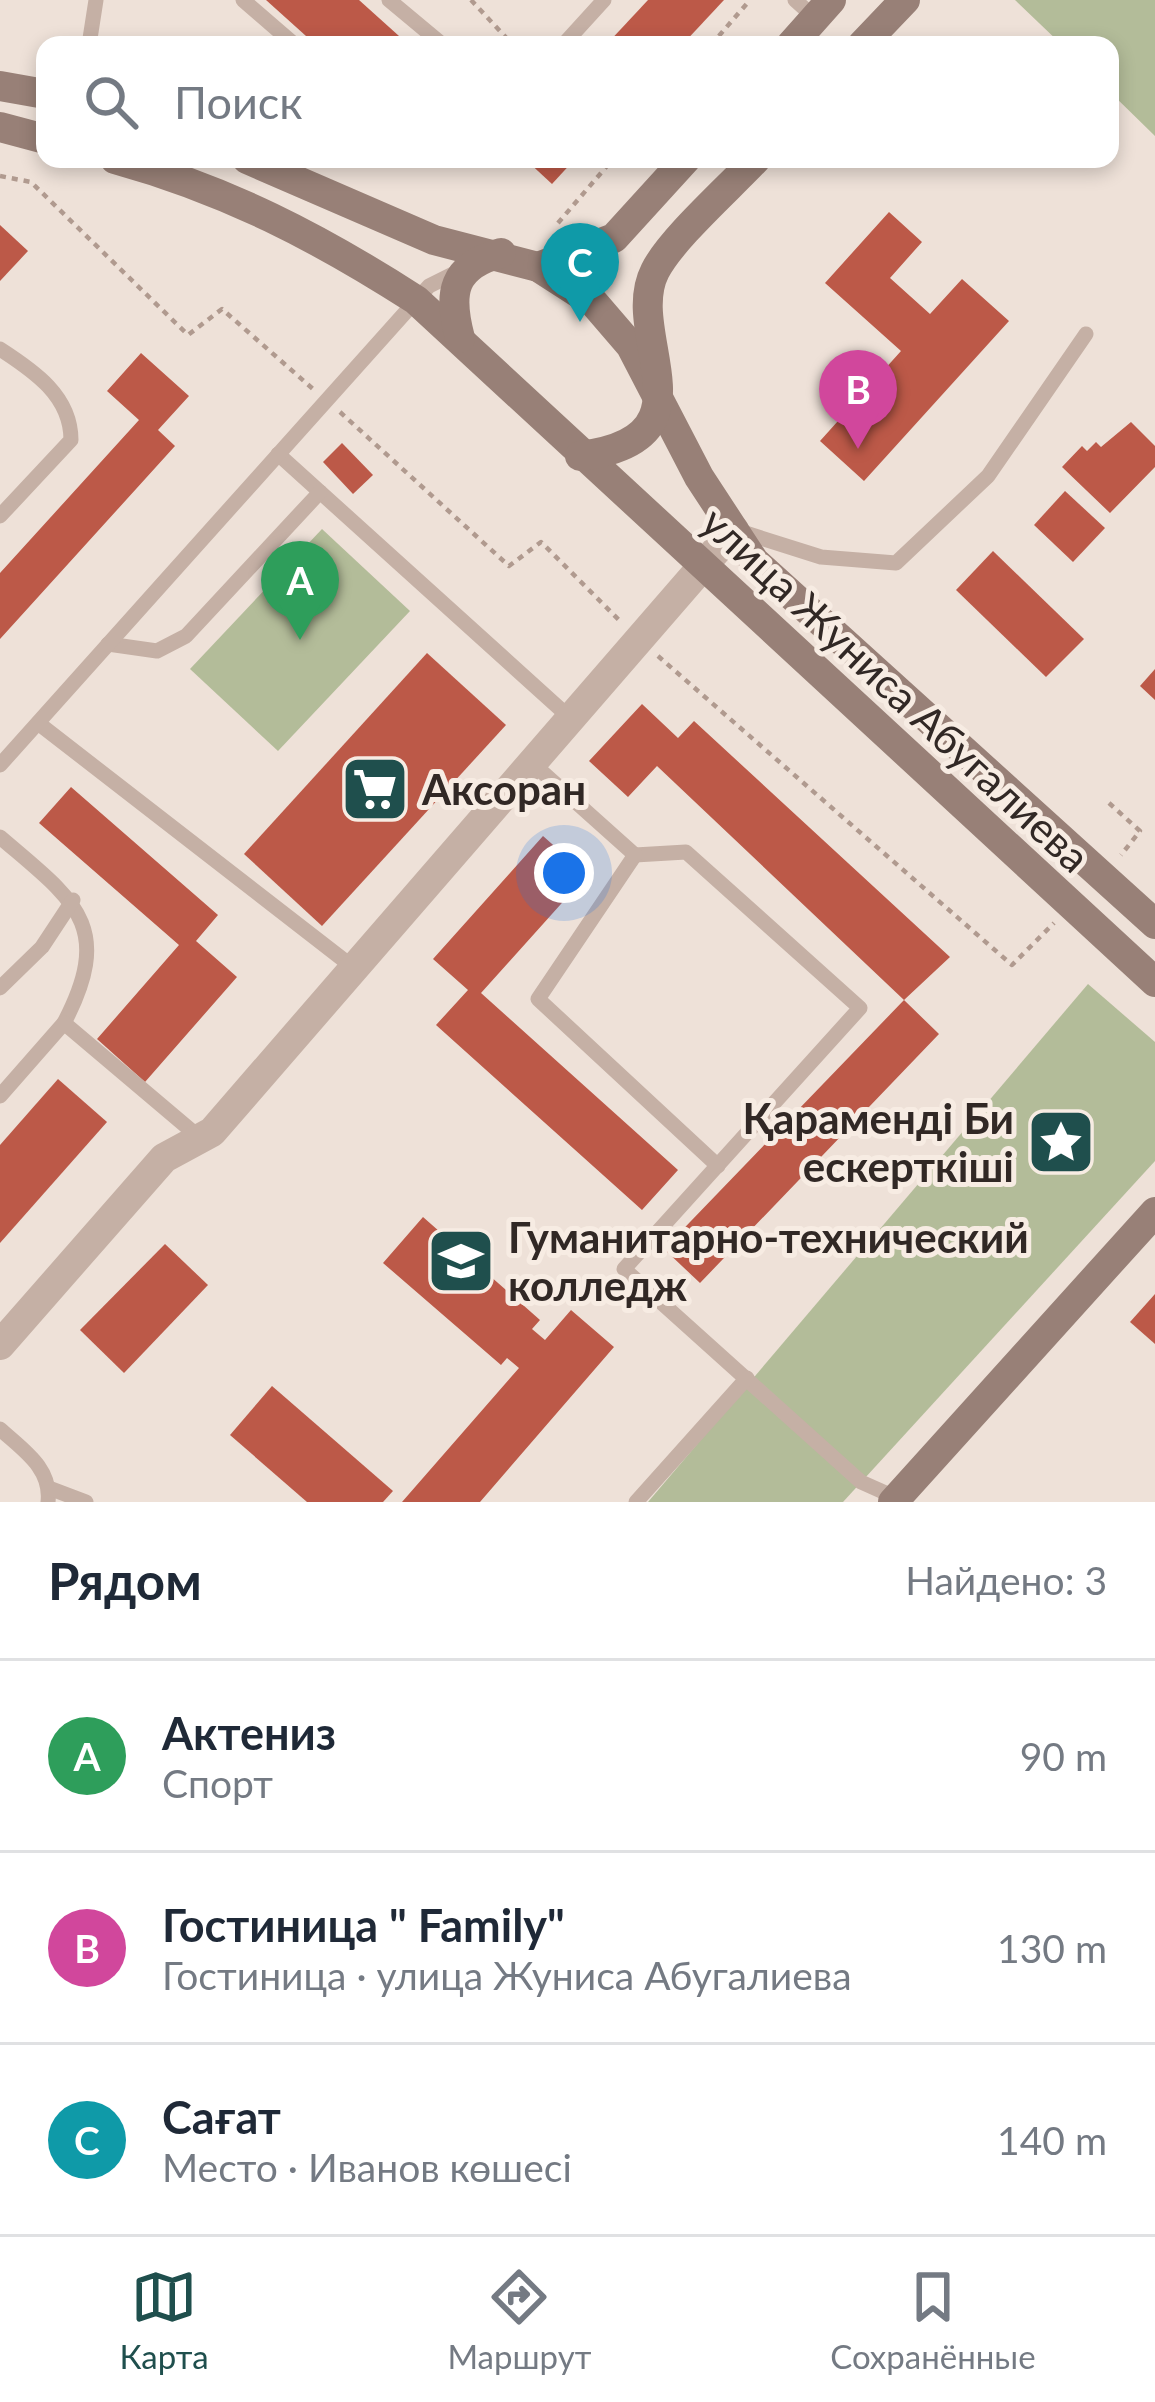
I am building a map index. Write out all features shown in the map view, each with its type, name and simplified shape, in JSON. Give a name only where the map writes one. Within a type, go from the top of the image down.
[{"type":"main road","points":[[871,36],[905,0]]},
{"type":"main road","points":[[796,36],[814,6]]},
{"type":"main road","points":[[0,86],[36,92]]},
{"type":"main road","points":[[0,127],[36,137]]},
{"type":"main road","name":"улица Жуниса Абугалиева","points":[[147,168],[186,179],[320,238],[416,300],[1155,982]]},
{"type":"main road","name":"улица Жуниса Абугалиева","points":[[269,168],[434,240],[538,267],[594,303],[631,346],[699,477],[754,561],[1155,924]]},
{"type":"main road","points":[[538,267],[614,238],[678,168]]},
{"type":"main road","points":[[580,456],[633,442],[654,416],[658,392],[650,299],[654,272],[748,168]]},
{"type":"main road","points":[[460,338],[451,306],[463,269],[501,254]]},
{"type":"main road","points":[[895,1500],[1155,1212]]},
{"type":"street","points":[[0,1345],[164,1158],[212,1132],[734,530]]},
{"type":"lane","points":[[90,36],[96,0]]},
{"type":"lane","points":[[243,0],[285,36]]},
{"type":"lane","points":[[389,0],[432,36]]},
{"type":"lane","points":[[571,36],[604,0]]},
{"type":"lane","points":[[0,765],[429,286],[463,269]]},
{"type":"lane","points":[[734,530],[820,557],[896,563],[988,476],[1086,334]]},
{"type":"lane","points":[[0,350],[49,386],[64,406],[71,440],[0,516]]},
{"type":"lane","points":[[278,454],[569,717]]},
{"type":"lane","points":[[108,644],[158,651],[186,636],[320,492]]},
{"type":"lane","points":[[38,723],[354,968]]},
{"type":"lane","points":[[531,762],[635,855],[686,852],[860,1008],[624,1269],[861,1482],[895,1500]]},
{"type":"lane","points":[[0,837],[73,900],[89,931],[88,958],[64,1023],[0,1096]]},
{"type":"lane","points":[[635,855],[585,937],[538,999],[718,1166]]},
{"type":"lane","points":[[0,988],[42,947],[73,900]]},
{"type":"lane","points":[[64,1023],[200,1138]]},
{"type":"lane","points":[[636,1502],[746,1378]]},
{"type":"lane","points":[[0,1429],[40,1465],[49,1495],[86,1502]]},
{"type":"path","points":[[472,0],[505,36]]},
{"type":"path","points":[[719,36],[750,0]]},
{"type":"path","points":[[557,223],[605,168]]},
{"type":"path","points":[[0,176],[31,182],[188,335],[222,309],[509,566],[541,542],[638,638],[1012,965],[1070,907]]},
{"type":"path","points":[[1103,877],[1140,832],[1108,803]]},
{"type":"green space","points":[[1015,0],[1155,0],[1155,136],[1119,101],[1119,36],[1053,36]]},
{"type":"green space","points":[[322,529],[410,611],[278,751],[190,669]]},
{"type":"green space","points":[[1088,984],[1155,1042],[1155,1161],[843,1502],[648,1502]]},
{"type":"building","points":[[266,0],[359,0],[399,36],[306,36]]},
{"type":"building","points":[[648,0],[724,0],[690,36],[614,36]]},
{"type":"building","points":[[535,168],[567,168],[552,184]]},
{"type":"building","points":[[889,212],[922,242],[890,278],[930,314],[962,279],[1009,321],[864,481],[820,441],[901,351],[825,283]]},
{"type":"building","points":[[0,225],[28,251],[0,281]]},
{"type":"building","points":[[141,353],[189,396],[158,430],[175,446],[0,639],[0,573],[139,420],[107,391]]},
{"type":"building","points":[[1131,422],[1155,446],[1155,467],[1110,513],[1062,467],[1082,446],[1087,451],[1096,442],[1101,447]]},
{"type":"building","points":[[342,443],[373,475],[353,494],[323,462]]},
{"type":"building","points":[[1065,491],[1105,528],[1073,562],[1034,525]]},
{"type":"building","points":[[993,551],[1084,639],[1046,677],[956,590]]},
{"type":"building","name":"Аксоран","points":[[427,653],[506,725],[322,926],[244,854]]},
{"type":"building","points":[[1155,669],[1155,700],[1140,686]]},
{"type":"building","points":[[642,704],[678,738],[694,721],[950,957],[904,1000],[657,766],[628,797],[589,761]]},
{"type":"building","points":[[71,787],[218,915],[196,941],[237,977],[145,1082],[97,1039],[179,945],[39,823]]},
{"type":"building","points":[[543,836],[587,875],[481,993],[678,1170],[642,1210],[436,1025],[468,990],[433,959]]},
{"type":"building","points":[[904,1000],[939,1034],[700,1283],[664,1249]]},
{"type":"building","points":[[58,1079],[107,1122],[0,1243],[0,1145]]},
{"type":"building","points":[[423,1217],[540,1320],[532,1329],[545,1340],[571,1310],[614,1347],[480,1502],[402,1502],[519,1368],[507,1358],[501,1365],[383,1263]]},
{"type":"building","points":[[165,1244],[208,1285],[124,1373],[80,1330]]},
{"type":"building","points":[[1155,1294],[1155,1344],[1130,1322]]},
{"type":"building","points":[[272,1386],[393,1491],[383,1502],[307,1502],[230,1435]]},
{"type":"place","name":"Сағат","points":[[580,322]]},
{"type":"place","name":"Гостиница \" Family\"","points":[[858,449]]},
{"type":"place","name":"Актениз","points":[[300,640]]},
{"type":"place","name":"Аксоран","points":[[375,789]]},
{"type":"place","name":"Қараменді Би ескерткіші","points":[[1061,1142]]},
{"type":"place","name":"Гуманитарно-технический колледж","points":[[461,1261]]}]
